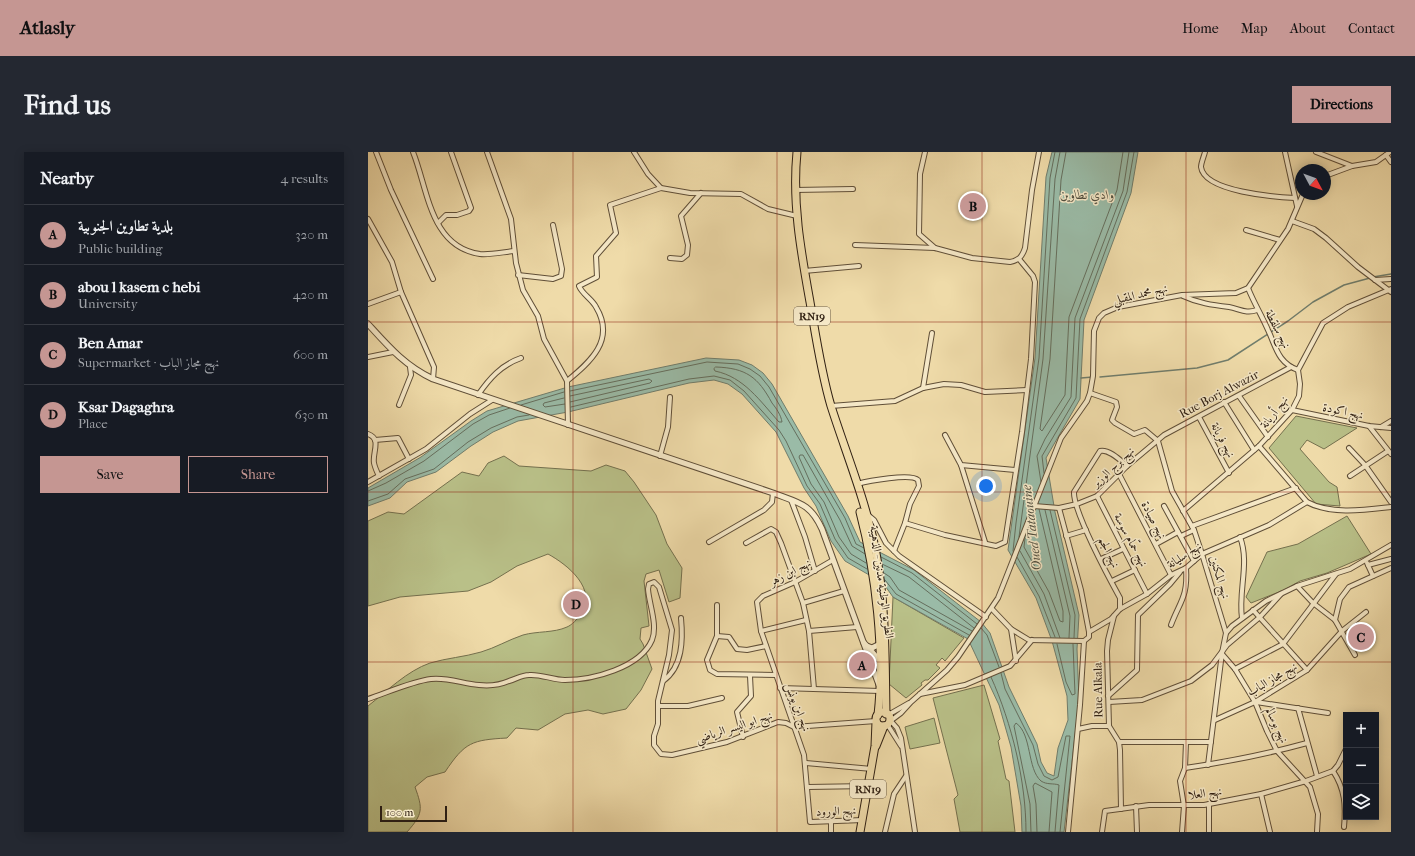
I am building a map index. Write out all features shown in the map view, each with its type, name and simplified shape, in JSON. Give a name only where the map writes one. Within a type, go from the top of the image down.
[{"type":"main road","name":"الطريق الوطنية مدنين - الذهيبة","points":[[797,152],[795,190],[797,216],[804,271],[824,381],[854,476],[880,579],[882,661],[888,720],[876,746]]},
{"type":"main road","name":"الطريق الوطنية مدنين - الذهيبة","points":[[856,485],[866,513],[866,523]]},
{"type":"main road","name":"الطريق الوطنية مدنين - الذهيبة","points":[[860,832],[876,746],[882,661]]},
{"type":"main road","points":[[883,712],[888,720],[881,726],[877,719],[883,712]]},
{"type":"street","points":[[376,152],[390,190],[433,279]]},
{"type":"street","points":[[413,152],[428,200],[438,223],[448,238],[467,251],[482,254],[514,251]]},
{"type":"street","points":[[438,223],[446,215],[457,215],[468,211],[471,208],[451,152]]},
{"type":"street","points":[[487,152],[511,219],[518,275],[523,290],[538,316],[544,339],[567,381],[568,425]]},
{"type":"street","points":[[634,152],[648,174],[661,188]]},
{"type":"street","points":[[925,152],[920,174],[919,231],[920,235],[935,248]]},
{"type":"street","points":[[855,245],[935,248],[972,258],[1010,262],[1019,259],[1025,248],[1032,190],[1039,152]]},
{"type":"street","points":[[1205,152],[1202,168],[1205,175],[1214,184],[1253,194],[1295,198],[1285,152]]},
{"type":"street","points":[[1316,152],[1352,166]]},
{"type":"street","points":[[1331,174],[1352,166],[1369,164],[1390,152]]},
{"type":"street","points":[[1386,155],[1391,162]]},
{"type":"street","points":[[567,381],[592,361],[601,340],[603,326],[601,314],[595,304],[579,286],[597,277],[596,256],[616,233],[610,205],[661,188],[690,193],[741,194],[768,209],[797,216]]},
{"type":"street","points":[[795,190],[853,189]]},
{"type":"street","points":[[670,258],[682,259],[687,255],[688,245],[681,216],[701,193]]},
{"type":"street","points":[[1295,200],[1297,207]]},
{"type":"street","points":[[1248,288],[1292,221],[1300,200]]},
{"type":"street","points":[[1292,221],[1314,229],[1326,238],[1358,268],[1390,290]]},
{"type":"street","points":[[369,222],[388,253],[401,292],[434,367],[432,379]]},
{"type":"street","points":[[518,275],[553,279],[561,276],[562,268],[553,225]]},
{"type":"street","points":[[1246,230],[1280,240]]},
{"type":"street","points":[[905,523],[945,535],[985,542],[996,546],[1005,542],[1027,390],[1034,328],[1034,276],[1019,259]]},
{"type":"street","points":[[804,271],[859,266]]},
{"type":"street","points":[[1375,280],[1391,279]]},
{"type":"street","name":"نهج محمد المقبلي","points":[[888,720],[912,702],[947,670],[992,609],[1013,561],[1061,438],[1087,401],[1090,393],[1093,376],[1094,331],[1099,318],[1104,313],[1118,307],[1182,295],[1236,293],[1248,288]]},
{"type":"street","name":"نهج سلقطة","points":[[1248,288],[1257,310],[1268,329],[1277,353],[1291,367],[1298,370]]},
{"type":"street","name":"نهج أريانة","points":[[1183,511],[1259,446],[1292,410],[1298,396],[1300,384],[1298,370],[1319,328],[1326,320],[1348,307],[1390,290]]},
{"type":"street","points":[[368,304],[401,292]]},
{"type":"street","points":[[1182,295],[1207,305],[1230,308],[1248,313],[1257,310]]},
{"type":"street","points":[[368,324],[393,352],[410,367],[432,379],[478,396],[546,417],[791,500],[812,512],[822,529],[880,689],[780,688]]},
{"type":"street","points":[[923,388],[932,333]]},
{"type":"street","points":[[368,357],[393,352]]},
{"type":"street","points":[[478,396],[489,380],[503,366],[521,358]]},
{"type":"street","points":[[398,405],[411,375],[410,367]]},
{"type":"street","name":"Rue Borj Alwazir","points":[[1158,441],[1167,433],[1200,417],[1224,402],[1239,396],[1291,367]]},
{"type":"street","points":[[831,406],[895,402],[923,388],[952,384],[985,392],[1027,390]]},
{"type":"street","points":[[1090,393],[1116,402],[1117,407],[1112,420],[1115,424],[1134,434],[1145,430],[1158,441]]},
{"type":"street","points":[[1239,396],[1268,437]]},
{"type":"street","points":[[660,456],[668,427],[670,398]]},
{"type":"street","points":[[368,482],[426,449],[470,414],[492,400]]},
{"type":"street","points":[[1224,402],[1254,450]]},
{"type":"street","name":"نهج اكودة","points":[[1292,410],[1369,426],[1391,428]]},
{"type":"street","name":"نهج فريانة","points":[[1200,417],[1229,473]]},
{"type":"street","points":[[1381,427],[1391,421]]},
{"type":"street","points":[[1350,476],[1364,465],[1390,452],[1369,426]]},
{"type":"street","points":[[368,434],[375,440],[374,463],[379,476]]},
{"type":"street","points":[[945,435],[961,465],[985,542]]},
{"type":"street","points":[[375,440],[398,438],[409,459]]},
{"type":"street","name":"نهج برج الوزير","points":[[1058,508],[1077,504],[1097,496],[1127,466],[1158,441]]},
{"type":"street","name":"نهج المكنين","points":[[1158,441],[1172,491],[1193,528],[1226,633],[1222,653],[1208,765]]},
{"type":"street","points":[[1259,446],[1307,502],[1320,508],[1345,510],[1391,507]]},
{"type":"street","points":[[1349,448],[1364,465],[1391,502]]},
{"type":"street","points":[[1077,504],[1074,496],[1075,489],[1100,451],[1102,450],[1109,453],[1127,466]]},
{"type":"street","points":[[961,465],[1015,470]]},
{"type":"street","name":"نهج صيادة","points":[[1119,474],[1171,575]]},
{"type":"street","points":[[856,485],[874,480],[909,477],[916,478],[919,486],[910,504],[905,523],[894,551]]},
{"type":"street","points":[[1156,544],[1296,488]]},
{"type":"street","points":[[709,542],[764,510],[772,502],[773,494]]},
{"type":"street","name":"نهج حمّام سوسة","points":[[1097,496],[1147,594]]},
{"type":"street","points":[[791,500],[805,536],[814,571]]},
{"type":"street","name":"نهج سليانة","points":[[1083,642],[1089,637],[1089,632],[1114,616],[1120,609],[1147,594],[1171,575],[1186,568],[1202,554],[1268,525],[1307,502]]},
{"type":"street","name":"نهج الجم","points":[[1077,504],[1086,530],[1120,598],[1120,609]]},
{"type":"street","points":[[1034,506],[1058,508],[1081,590],[1089,632]]},
{"type":"street","points":[[1164,506],[1194,561]]},
{"type":"street","points":[[866,513],[874,520],[882,537],[894,551],[986,617]]},
{"type":"street","points":[[746,543],[771,529],[776,532],[802,603],[809,631],[814,689]]},
{"type":"street","points":[[1066,536],[1086,530]]},
{"type":"street","points":[[1240,537],[1244,556],[1241,592],[1242,618]]},
{"type":"street","points":[[1226,633],[1242,618],[1266,601],[1297,586],[1336,574],[1366,561],[1391,546]]},
{"type":"street","points":[[1101,559],[1123,549]]},
{"type":"street","points":[[1368,565],[1391,559]]},
{"type":"street","name":"نهج ابن زهر","points":[[757,602],[763,596],[794,582],[833,560]]},
{"type":"street","points":[[1366,561],[1373,576]]},
{"type":"street","points":[[1171,625],[1184,599],[1187,582],[1186,568]]},
{"type":"street","points":[[1335,620],[1337,608],[1344,593],[1349,587],[1391,568]]},
{"type":"street","points":[[1112,581],[1135,570]]},
{"type":"street","points":[[1108,696],[1137,670],[1138,615],[1170,584],[1180,572]]},
{"type":"street","points":[[1236,669],[1283,644],[1336,574]]},
{"type":"street","name":"نهج ابو اليسر الرياضي","points":[[368,699],[430,679],[450,679],[478,685],[488,685],[508,682],[527,675],[566,680],[597,675],[614,670],[630,662],[648,646],[652,639],[653,625],[648,589],[649,584],[654,582],[659,587],[672,630],[669,656],[659,706],[659,718],[654,741],[656,750],[666,756],[743,737],[765,726],[778,722],[786,723],[794,727],[877,719]]},
{"type":"street","points":[[1297,586],[1314,604],[1335,620],[1355,654]]},
{"type":"street","points":[[802,603],[844,591]]},
{"type":"street","points":[[1109,702],[1142,700],[1185,685],[1207,669],[1222,653],[1227,645],[1260,617],[1281,594]]},
{"type":"street","name":"نهج ابن يونس","points":[[757,602],[761,631],[794,727],[801,742],[806,763],[810,822]]},
{"type":"street","points":[[717,605],[717,636],[708,656],[710,670],[717,674],[750,676],[776,675]]},
{"type":"street","points":[[992,609],[1011,630],[1032,640],[1083,642],[1078,729],[1068,832]]},
{"type":"street","points":[[1253,610],[1307,670]]},
{"type":"street","name":"نهج مجاز الباب","points":[[1214,720],[1255,702],[1307,670],[1342,631],[1366,612]]},
{"type":"street","name":"Rue Alkala","points":[[1114,616],[1108,640],[1109,726],[1119,742],[1122,771],[1121,809]]},
{"type":"street","points":[[663,681],[671,673],[680,656],[681,618]]},
{"type":"street","points":[[761,631],[806,620]]},
{"type":"street","points":[[809,631],[857,627]]},
{"type":"street","points":[[1011,630],[1016,661]]},
{"type":"street","points":[[717,636],[729,637],[736,647],[740,649],[747,650],[766,646]]},
{"type":"street","points":[[861,639],[882,661]]},
{"type":"street","points":[[867,646],[872,648],[881,640]]},
{"type":"street","points":[[920,694],[965,685],[1005,669],[1016,661],[1032,640]]},
{"type":"street","name":"نهج بوسالم","points":[[1222,653],[1236,669],[1255,702],[1277,751],[1306,781],[1311,789],[1317,808],[1317,832]]},
{"type":"street","points":[[743,737],[738,712],[751,696],[750,676]]},
{"type":"street","points":[[659,706],[688,706],[722,698]]},
{"type":"street","points":[[912,702],[888,720],[902,746],[915,832]]},
{"type":"street","points":[[1255,702],[1328,713]]},
{"type":"street","points":[[1298,708],[1317,776]]},
{"type":"street","points":[[1078,729],[1092,726],[1109,726]]},
{"type":"street","points":[[1119,742],[1211,742]]},
{"type":"street","points":[[1182,832],[1184,806],[1180,781],[1185,768],[1186,742]]},
{"type":"street","points":[[1185,768],[1208,765],[1277,751],[1307,743]]},
{"type":"street","points":[[1343,755],[1338,765],[1332,771],[1340,783],[1344,796],[1344,827]]},
{"type":"street","points":[[806,763],[872,769]]},
{"type":"street","name":"نهج العلا","points":[[1102,832],[1105,811],[1136,806],[1184,806],[1209,804],[1261,794],[1306,781],[1332,771]]},
{"type":"street","points":[[885,832],[894,794],[906,776]]},
{"type":"street","points":[[808,787],[868,786]]},
{"type":"street","points":[[1261,794],[1270,832]]},
{"type":"street","points":[[1209,804],[1209,832]]},
{"type":"street","points":[[1136,806],[1136,832]]},
{"type":"street","name":"نهج الورود","points":[[810,822],[862,820]]},
{"type":"street","points":[[831,821],[831,832]]},
{"type":"green space","points":[[1296,416],[1357,428],[1324,449],[1307,440],[1300,449],[1329,482],[1337,487],[1340,506],[1316,504],[1269,448]]},
{"type":"green space","points":[[504,456],[519,466],[591,471],[606,465],[625,471],[656,515],[667,544],[682,568],[680,598],[669,602],[659,570],[646,574],[644,581],[649,626],[641,628],[640,639],[652,669],[641,690],[626,709],[603,714],[588,710],[565,714],[538,730],[516,728],[507,738],[485,740],[470,744],[458,754],[445,772],[427,777],[415,787],[420,811],[419,816],[407,832],[368,832],[368,706],[413,671],[430,663],[481,652],[523,635],[562,629],[569,626],[581,615],[585,605],[586,596],[578,579],[572,571],[548,554],[517,566],[491,582],[468,591],[400,597],[368,606],[368,521],[388,512],[404,514],[462,472],[479,476],[488,463]]},
{"type":"green space","points":[[1347,516],[1371,554],[1327,573],[1300,581],[1284,590],[1251,603],[1246,597],[1267,552],[1298,544]]},
{"type":"green space","points":[[893,597],[964,638],[945,661],[942,658],[936,665],[940,668],[928,680],[921,683],[922,685],[906,698],[889,684]]},
{"type":"green space","points":[[984,685],[1000,739],[998,741],[1006,779],[1009,781],[1015,832],[960,832],[954,799],[958,795],[933,698]]},
{"type":"green space","points":[[934,718],[940,743],[910,749],[905,727]]},
{"type":"water","name":"وادي تطاوين","points":[[1052,152],[1138,152],[1131,193],[1084,320],[1080,399],[1046,458],[1055,512],[1079,615],[1077,649],[1079,700],[1064,832],[1022,832],[1021,806],[1011,747],[999,705],[968,639],[893,597],[883,583],[845,561],[831,541],[816,506],[804,488],[776,432],[742,394],[728,384],[714,380],[689,383],[568,412],[518,421],[493,432],[436,472],[407,482],[390,498],[368,506],[368,488],[421,457],[487,411],[568,387],[706,358],[739,360],[752,365],[763,373],[772,384],[848,516],[860,542],[914,570],[981,622],[990,633],[1009,687],[1037,744],[1041,762],[1047,773],[1054,776],[1058,748],[1068,720],[1067,696],[1052,641],[1036,598],[1008,550],[1035,358],[1046,177]]},
{"type":"waterway","points":[[1373,277],[1391,274]]},
{"type":"waterway","points":[[1100,377],[1197,368],[1228,360],[1288,321],[1313,302],[1344,285],[1370,278]]},
{"type":"waterway","points":[[1081,378],[1093,377]]},
{"type":"place","name":"abou l kasem c hebi","points":[[973,206]]},
{"type":"place","name":"Ksar Dagaghra","points":[[576,604]]},
{"type":"place","name":"Ben Amar","points":[[1361,637]]},
{"type":"place","name":"بلدية تطاوين الجنوبية","points":[[862,665]]},
{"type":"water label","name":"Oued Tataouine","points":[[1031,528]]}]
